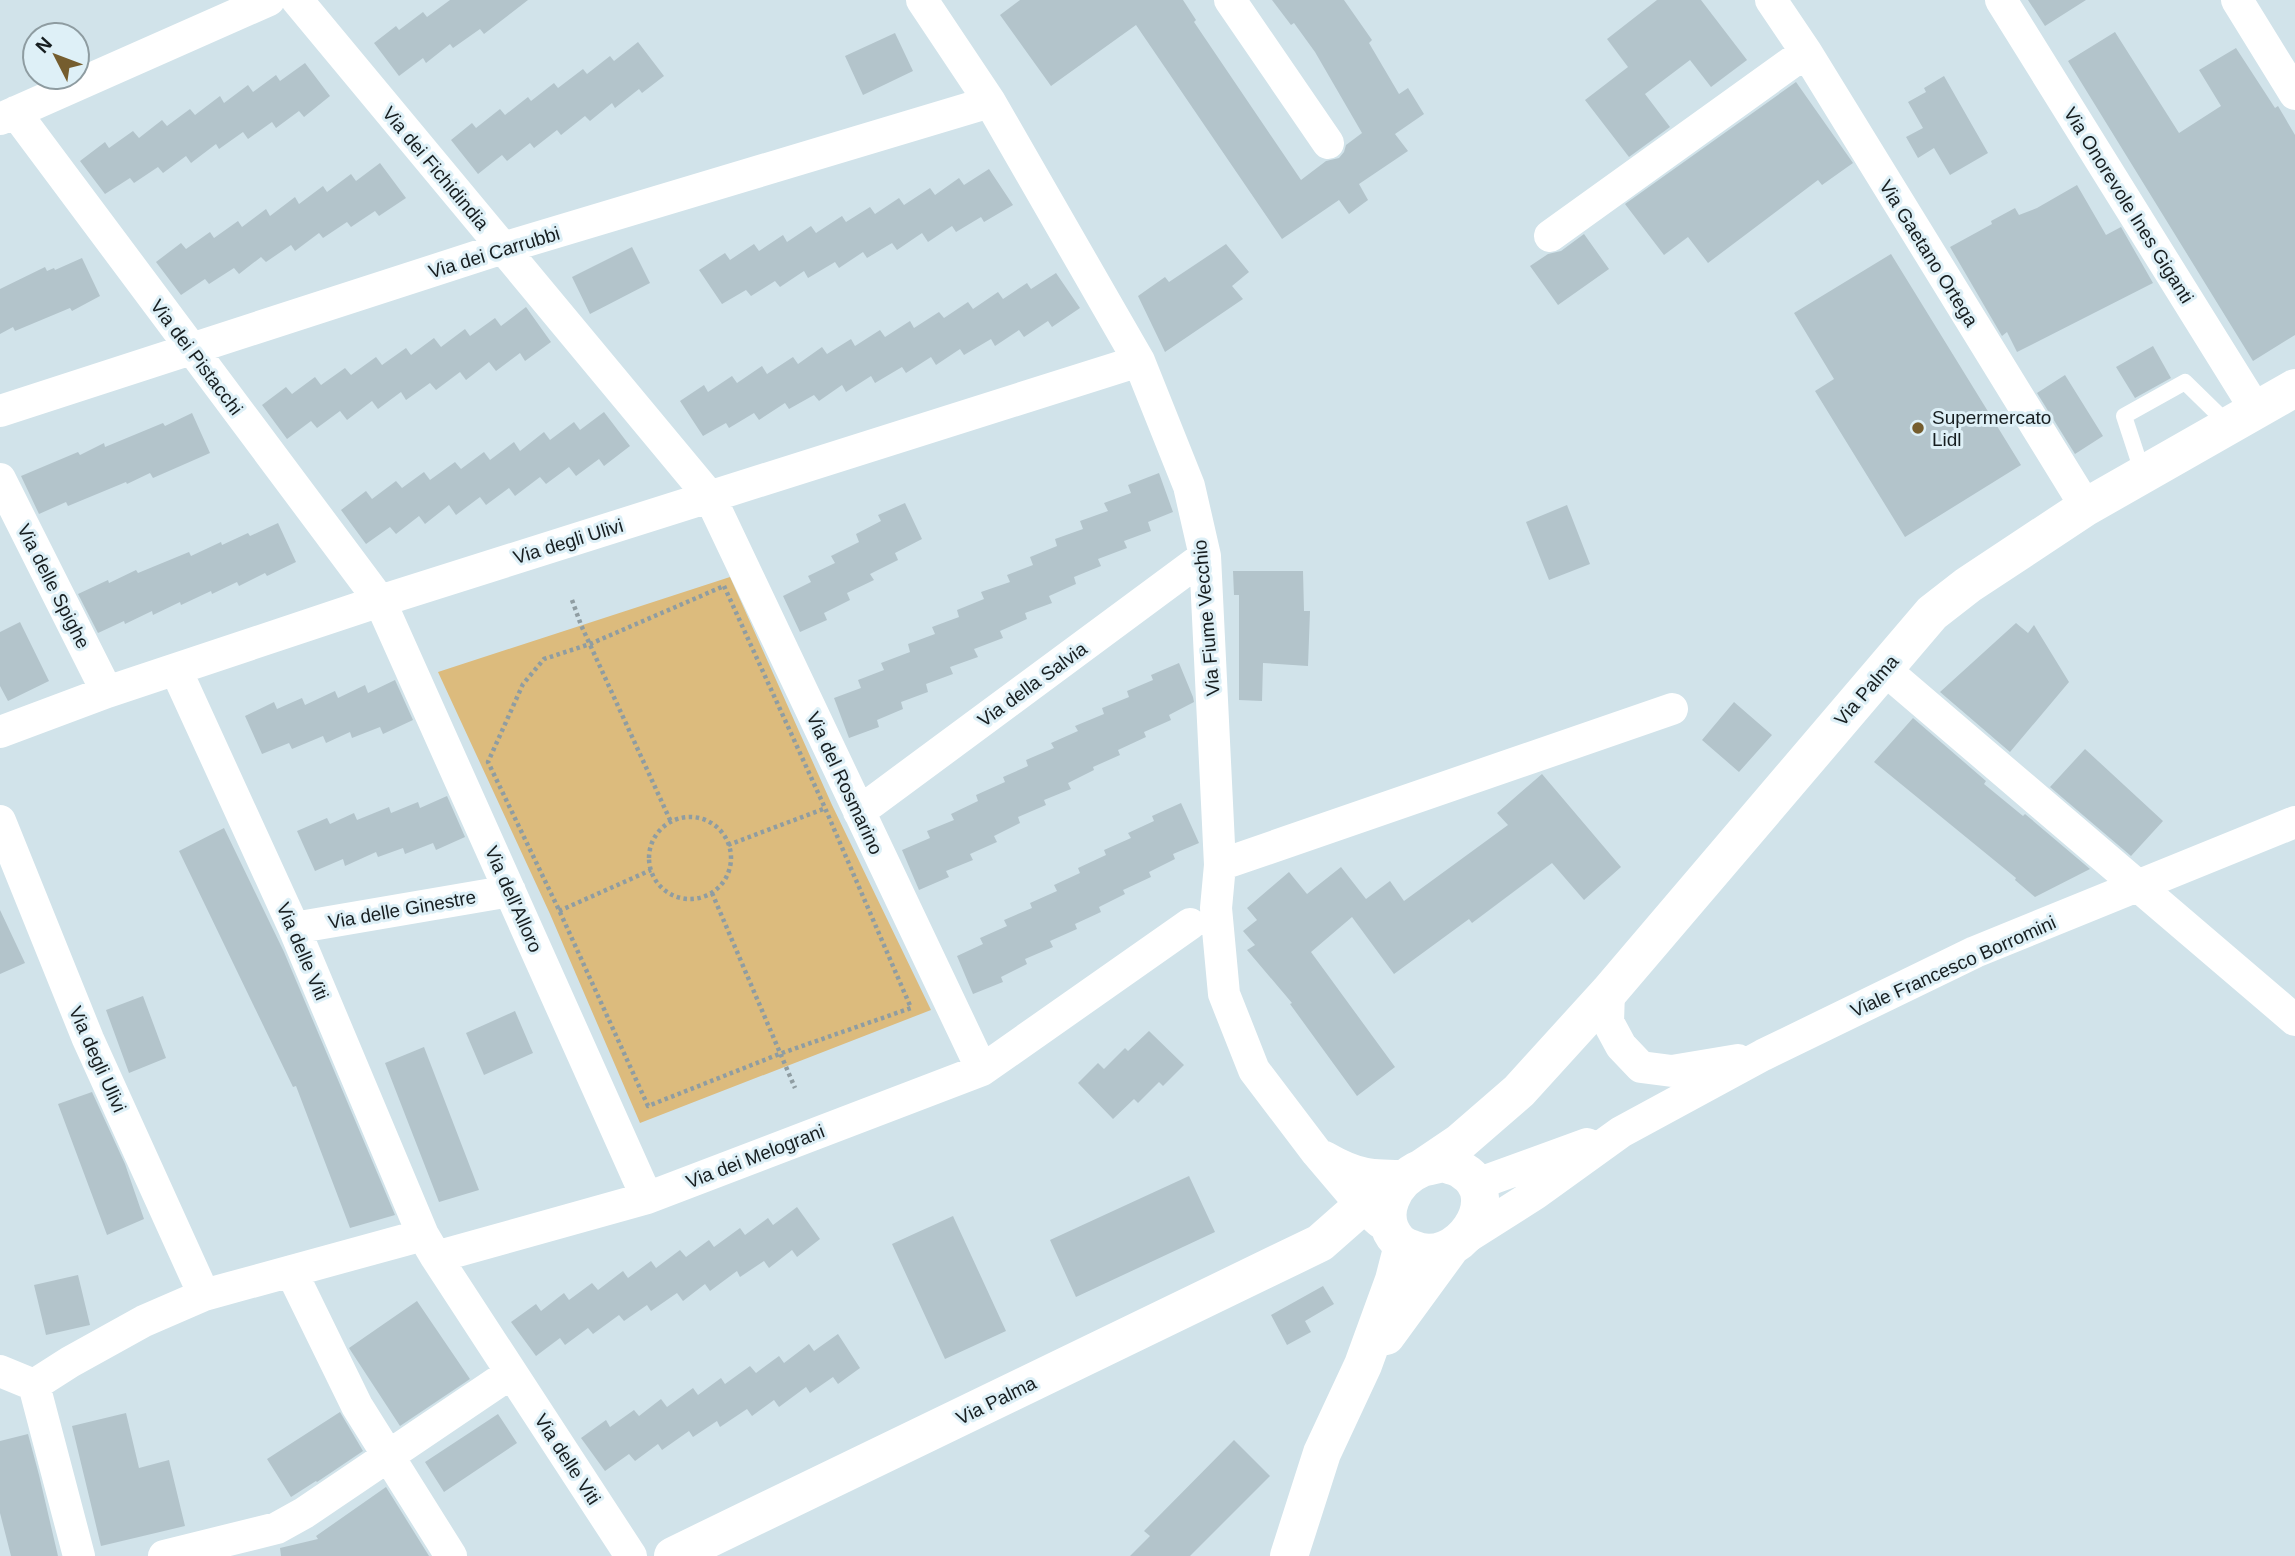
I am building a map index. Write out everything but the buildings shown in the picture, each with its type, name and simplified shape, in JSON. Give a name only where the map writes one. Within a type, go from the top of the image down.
[{"type":"main road","name":"Via Palma","points":[[1519,1091],[1609,992],[1932,613],[2086,507],[2295,388]]},
{"type":"main road","points":[[1320,1243],[1362,1206],[1459,1143],[1519,1091]]},
{"type":"main road","points":[[1474,1181],[1519,1091]]},
{"type":"main road","points":[[1289,1556],[1322,1453],[1363,1365],[1394,1280],[1398,1241],[1386,1222],[1386,1209],[1412,1174],[1443,1163],[1463,1170],[1474,1181],[1481,1201],[1474,1223],[1454,1245],[1363,1365]]},
{"type":"main road","points":[[1320,1243],[1363,1236],[1398,1241],[1419,1253],[1440,1253],[1454,1245]]},
{"type":"main road","name":"Via Palma","points":[[673,1556],[1320,1243]]},
{"type":"street","points":[[7,116],[269,0]]},
{"type":"street","name":"Via dei Fichidindia","points":[[297,0],[710,497]]},
{"type":"street","name":"Via Fiume Vecchio","points":[[922,0],[990,102],[1139,361],[1189,486],[1205,556],[1220,865],[1216,908],[1224,994],[1255,1070],[1317,1153]]},
{"type":"street","points":[[1230,0],[1328,143]]},
{"type":"street","name":"Via Gaetano Ortega","points":[[1771,0],[1806,52],[2086,507]]},
{"type":"street","name":"Via Onorevole Ines Giganti","points":[[2001,0],[2243,418]]},
{"type":"street","points":[[2237,0],[2295,94]]},
{"type":"street","points":[[1550,236],[1806,52]]},
{"type":"street","name":"Via dei Carrubbi","points":[[0,411],[503,248],[990,102]]},
{"type":"street","name":"Via dei Pistacchi","points":[[7,116],[192,349],[380,601]]},
{"type":"street","name":"Via degli Ulivi","points":[[0,732],[107,692],[380,601],[1139,361]]},
{"type":"street","name":"Via delle Spighe","points":[[0,479],[107,692]]},
{"type":"street","name":"Via del Rosmarino","points":[[710,497],[845,806],[982,1070]]},
{"type":"street","name":"Via della Salvia","points":[[845,806],[1205,556]]},
{"type":"street","name":"Via dell'Alloro","points":[[380,601],[647,1198]]},
{"type":"street","points":[[1884,669],[2295,1020]]},
{"type":"street","name":"Via delle Viti","points":[[176,670],[294,928],[430,1246],[632,1556]]},
{"type":"street","points":[[1220,865],[1672,709]]},
{"type":"street","name":"Via degli Ulivi","points":[[0,821],[88,1039],[204,1295]]},
{"type":"street","name":"Viale Francesco Borromini","points":[[1621,1132],[1763,1055],[1975,952],[2295,822]]},
{"type":"street","name":"Via delle Ginestre","points":[[294,928],[510,891]]},
{"type":"street","name":"Via dei Melograni","points":[[34,1385],[144,1321],[204,1295],[291,1271],[430,1246],[647,1198],[982,1070],[1190,923]]},
{"type":"street","points":[[1609,992],[1608,1022],[1621,1046],[1641,1067],[1672,1071],[1763,1055]]},
{"type":"street","points":[[1474,1181],[1621,1132]]},
{"type":"street","points":[[1454,1245],[1535,1194],[1621,1132]]},
{"type":"street","points":[[1317,1153],[1349,1171],[1376,1176],[1412,1174]]},
{"type":"street","points":[[1317,1153],[1362,1206],[1398,1241]]},
{"type":"street","points":[[1317,1153],[1329,1182],[1332,1210],[1320,1243]]},
{"type":"street","points":[[291,1271],[356,1406],[451,1556]]},
{"type":"street","points":[[0,1371],[34,1385],[79,1556]]},
{"type":"street","points":[[164,1556],[277,1528],[304,1513],[512,1373]]},
{"type":"lane","points":[[2143,474],[2124,416],[2185,382],[2243,418]]},
{"type":"path","points":[[724,586],[845,806],[911,1008],[782,1053],[648,1106],[488,762],[523,684],[544,659],[590,644],[724,586]]},
{"type":"path","points":[[572,600],[671,822]]},
{"type":"path","points":[[728,845],[845,806]]},
{"type":"path","points":[[690,817],[703,819],[723,834],[728,845],[730,858],[723,882],[712,893],[702,897],[689,899],[665,891],[656,882],[651,870],[651,845],[657,834],[671,822],[690,817]]},
{"type":"path","points":[[527,929],[559,910],[651,870]]},
{"type":"path","points":[[712,893],[795,1088]]},
{"type":"shaded area","points":[[730,577],[832,805],[931,1010],[640,1123],[550,914],[438,672]]},
{"type":"place","name":"Supermercato Lidl","points":[[1918,428]]}]
